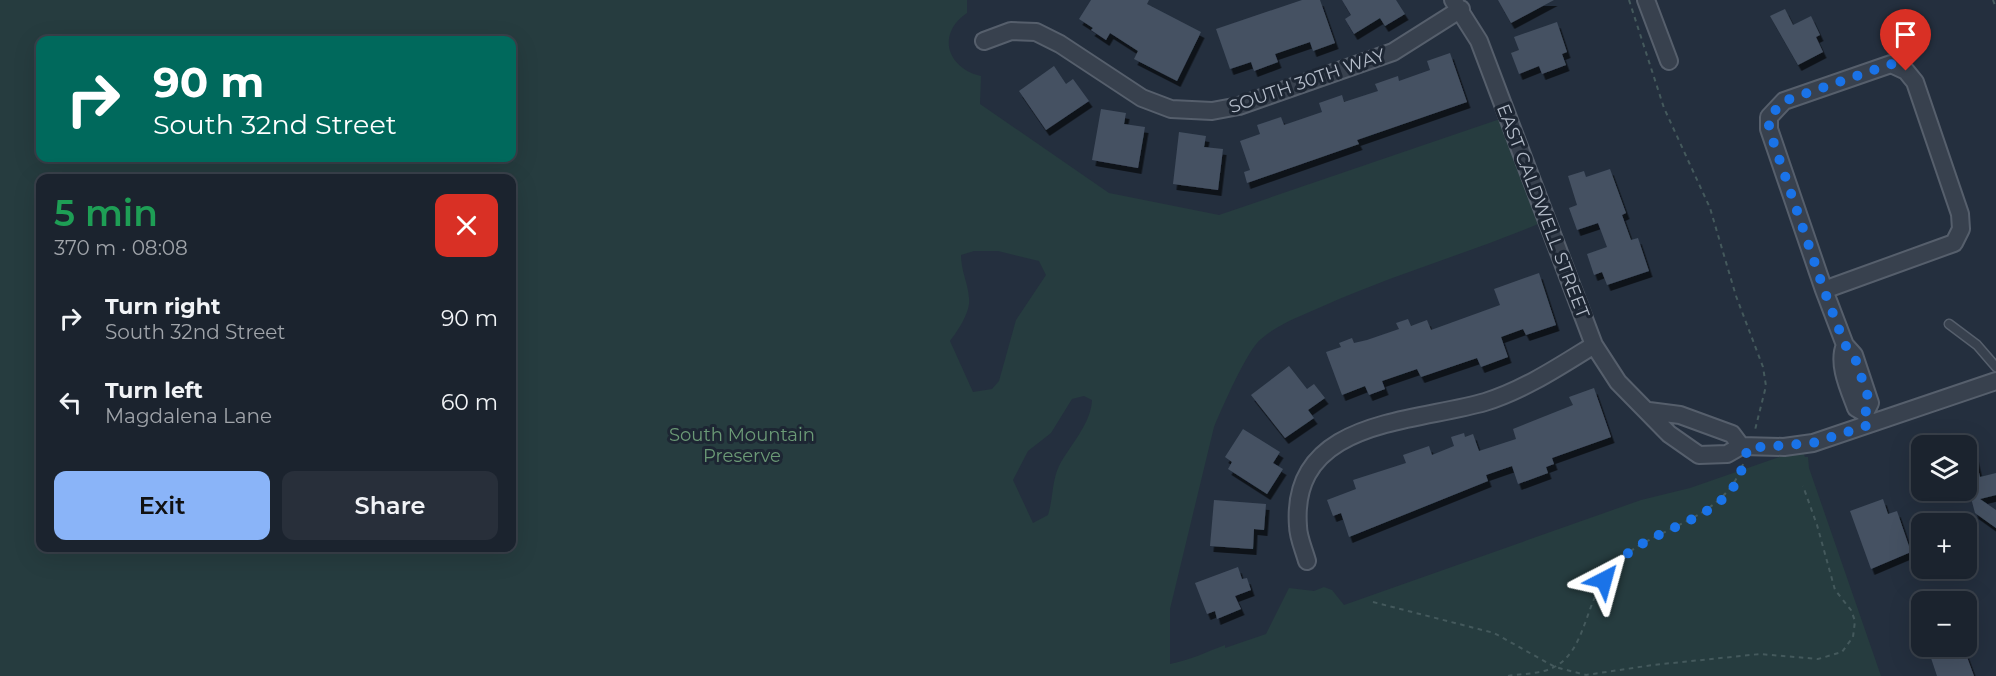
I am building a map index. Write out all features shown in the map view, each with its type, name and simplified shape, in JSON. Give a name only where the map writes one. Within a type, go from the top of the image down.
[{"type":"street","points":[[1646,0],[1669,61]]},
{"type":"street","name":"EAST CALDWELL STREET","points":[[1457,5],[1479,41],[1594,345],[1618,382],[1649,411],[1669,434],[1686,446],[1699,455],[1727,454],[1744,447],[1813,443],[1867,419],[1996,381]]},
{"type":"street","name":"SOUTH 30TH WAY","points":[[984,41],[1011,31],[1036,32],[1060,44],[1142,98],[1171,109],[1212,111],[1239,106],[1392,52],[1457,5]]},
{"type":"street","points":[[1824,290],[1954,243],[1961,229],[1960,214],[1915,82],[1906,71],[1891,64],[1784,101],[1769,117],[1769,129],[1824,290],[1845,345],[1854,355],[1852,373],[1870,403],[1867,419]]},
{"type":"street","points":[[1307,561],[1298,528],[1298,501],[1303,482],[1331,446],[1359,431],[1388,422],[1487,401],[1538,378],[1594,345]]},
{"type":"street","points":[[1649,411],[1680,415],[1699,424],[1732,434],[1744,447]]},
{"type":"street","points":[[1686,446],[1699,424]]},
{"type":"lane","points":[[1949,324],[1977,345],[1996,367]]},
{"type":"path","points":[[1508,676],[1544,671],[1555,667],[1573,651],[1596,593],[1611,567],[1634,547],[1691,519],[1724,498],[1737,482],[1744,447],[1761,413],[1766,386],[1763,367],[1736,296],[1710,208],[1664,108],[1629,0]]},
{"type":"path","points":[[1993,0],[1996,8]]},
{"type":"path","points":[[1373,602],[1494,633],[1555,667],[1586,675],[1653,665],[1760,654],[1818,660],[1842,652],[1853,637],[1855,621],[1851,610],[1834,590],[1817,525],[1803,486]]},
{"type":"green space","name":"South Mountain Preserve","points":[[0,0],[967,0],[967,13],[957,21],[951,31],[950,49],[953,58],[960,66],[981,76],[980,104],[1109,193],[1219,215],[1500,119],[1538,224],[1348,295],[1282,325],[1255,345],[1235,380],[1214,427],[1170,609],[1170,664],[1266,634],[1289,588],[1314,591],[1324,587],[1332,590],[1344,605],[1641,500],[1690,488],[1802,449],[1805,457],[1808,457],[1809,468],[1881,676],[0,676]],"holes":[[[974,251],[998,251],[1039,261],[1046,275],[1016,320],[999,381],[992,389],[973,392],[950,341],[963,321],[969,303],[961,255]],[[1084,396],[1092,400],[1088,417],[1059,466],[1048,515],[1033,523],[1013,480],[1028,451],[1051,433],[1072,399]]]},
{"type":"building","points":[[1091,0],[1149,0],[1147,4],[1201,32],[1177,81],[1134,59],[1138,51],[1110,33],[1106,40],[1079,19]]},
{"type":"building","points":[[1302,0],[1320,0],[1335,43],[1313,51],[1310,42],[1275,54],[1278,62],[1254,71],[1251,62],[1230,69],[1216,29]]},
{"type":"building","points":[[1342,0],[1396,0],[1405,14],[1385,26],[1380,18],[1354,34],[1345,19],[1351,15]]},
{"type":"building","points":[[1498,0],[1554,0],[1511,23]]},
{"type":"building","points":[[1785,9],[1793,25],[1811,16],[1820,35],[1816,37],[1823,52],[1798,65],[1770,16]]},
{"type":"building","points":[[1557,22],[1567,52],[1562,54],[1566,65],[1542,74],[1539,66],[1519,74],[1511,53],[1519,50],[1514,37]]},
{"type":"building","points":[[1450,53],[1467,102],[1357,140],[1359,144],[1247,183],[1244,172],[1250,170],[1240,141],[1260,134],[1257,125],[1281,117],[1284,125],[1322,112],[1319,103],[1342,95],[1344,102],[1378,91],[1375,84],[1398,76],[1399,81],[1430,70],[1427,61]]},
{"type":"building","points":[[1054,66],[1066,84],[1073,79],[1089,101],[1046,130],[1019,91]]},
{"type":"building","points":[[1101,109],[1126,113],[1124,124],[1145,127],[1138,168],[1092,160]]},
{"type":"building","points":[[1179,132],[1206,136],[1204,147],[1223,149],[1218,190],[1173,184]]},
{"type":"building","points":[[1610,169],[1626,213],[1622,215],[1631,240],[1638,238],[1649,271],[1607,285],[1602,272],[1594,275],[1587,254],[1607,247],[1598,223],[1577,230],[1569,208],[1577,205],[1568,176],[1584,171],[1586,177]]},
{"type":"building","points":[[1539,273],[1556,325],[1526,335],[1523,329],[1501,337],[1508,357],[1481,367],[1477,358],[1421,377],[1417,369],[1382,381],[1385,389],[1369,395],[1365,386],[1342,395],[1326,352],[1341,347],[1339,343],[1352,338],[1354,343],[1367,340],[1399,329],[1396,323],[1408,319],[1411,326],[1427,320],[1431,330],[1500,305],[1494,289]]},
{"type":"building","points":[[1289,366],[1307,389],[1314,384],[1325,398],[1308,410],[1314,418],[1285,438],[1251,395]]},
{"type":"building","points":[[1594,388],[1611,437],[1552,458],[1554,464],[1546,467],[1548,473],[1518,484],[1512,466],[1486,475],[1488,481],[1349,537],[1341,513],[1333,516],[1327,500],[1356,489],[1353,480],[1406,463],[1403,455],[1429,446],[1432,455],[1454,446],[1451,437],[1464,433],[1465,437],[1473,434],[1479,451],[1516,439],[1513,429],[1573,405],[1569,397]]},
{"type":"building","points":[[1243,429],[1280,452],[1273,463],[1283,469],[1267,494],[1228,469],[1232,462],[1225,457]]},
{"type":"building","points":[[1977,464],[1980,477],[1996,473],[1996,495],[1980,499],[1996,510],[1996,528],[1975,513],[1972,501],[1977,501]]},
{"type":"building","points":[[1883,499],[1888,514],[1897,511],[1911,552],[1871,569],[1850,511]]},
{"type":"building","points":[[1214,500],[1266,504],[1264,530],[1254,529],[1253,549],[1210,546]]},
{"type":"building","points":[[1238,567],[1242,579],[1247,578],[1251,590],[1235,596],[1241,609],[1217,619],[1215,611],[1207,614],[1195,583]]},
{"type":"building","points":[[1931,657],[1967,657],[1974,676],[1937,676]]},
{"type":"route","points":[[1604,580],[1611,567],[1634,547],[1691,519],[1724,498],[1737,482],[1748,448],[1813,443],[1869,425],[1865,413],[1870,403],[1861,373],[1854,355],[1845,345],[1824,290],[1769,129],[1769,117],[1784,101],[1891,64],[1906,71]]}]
